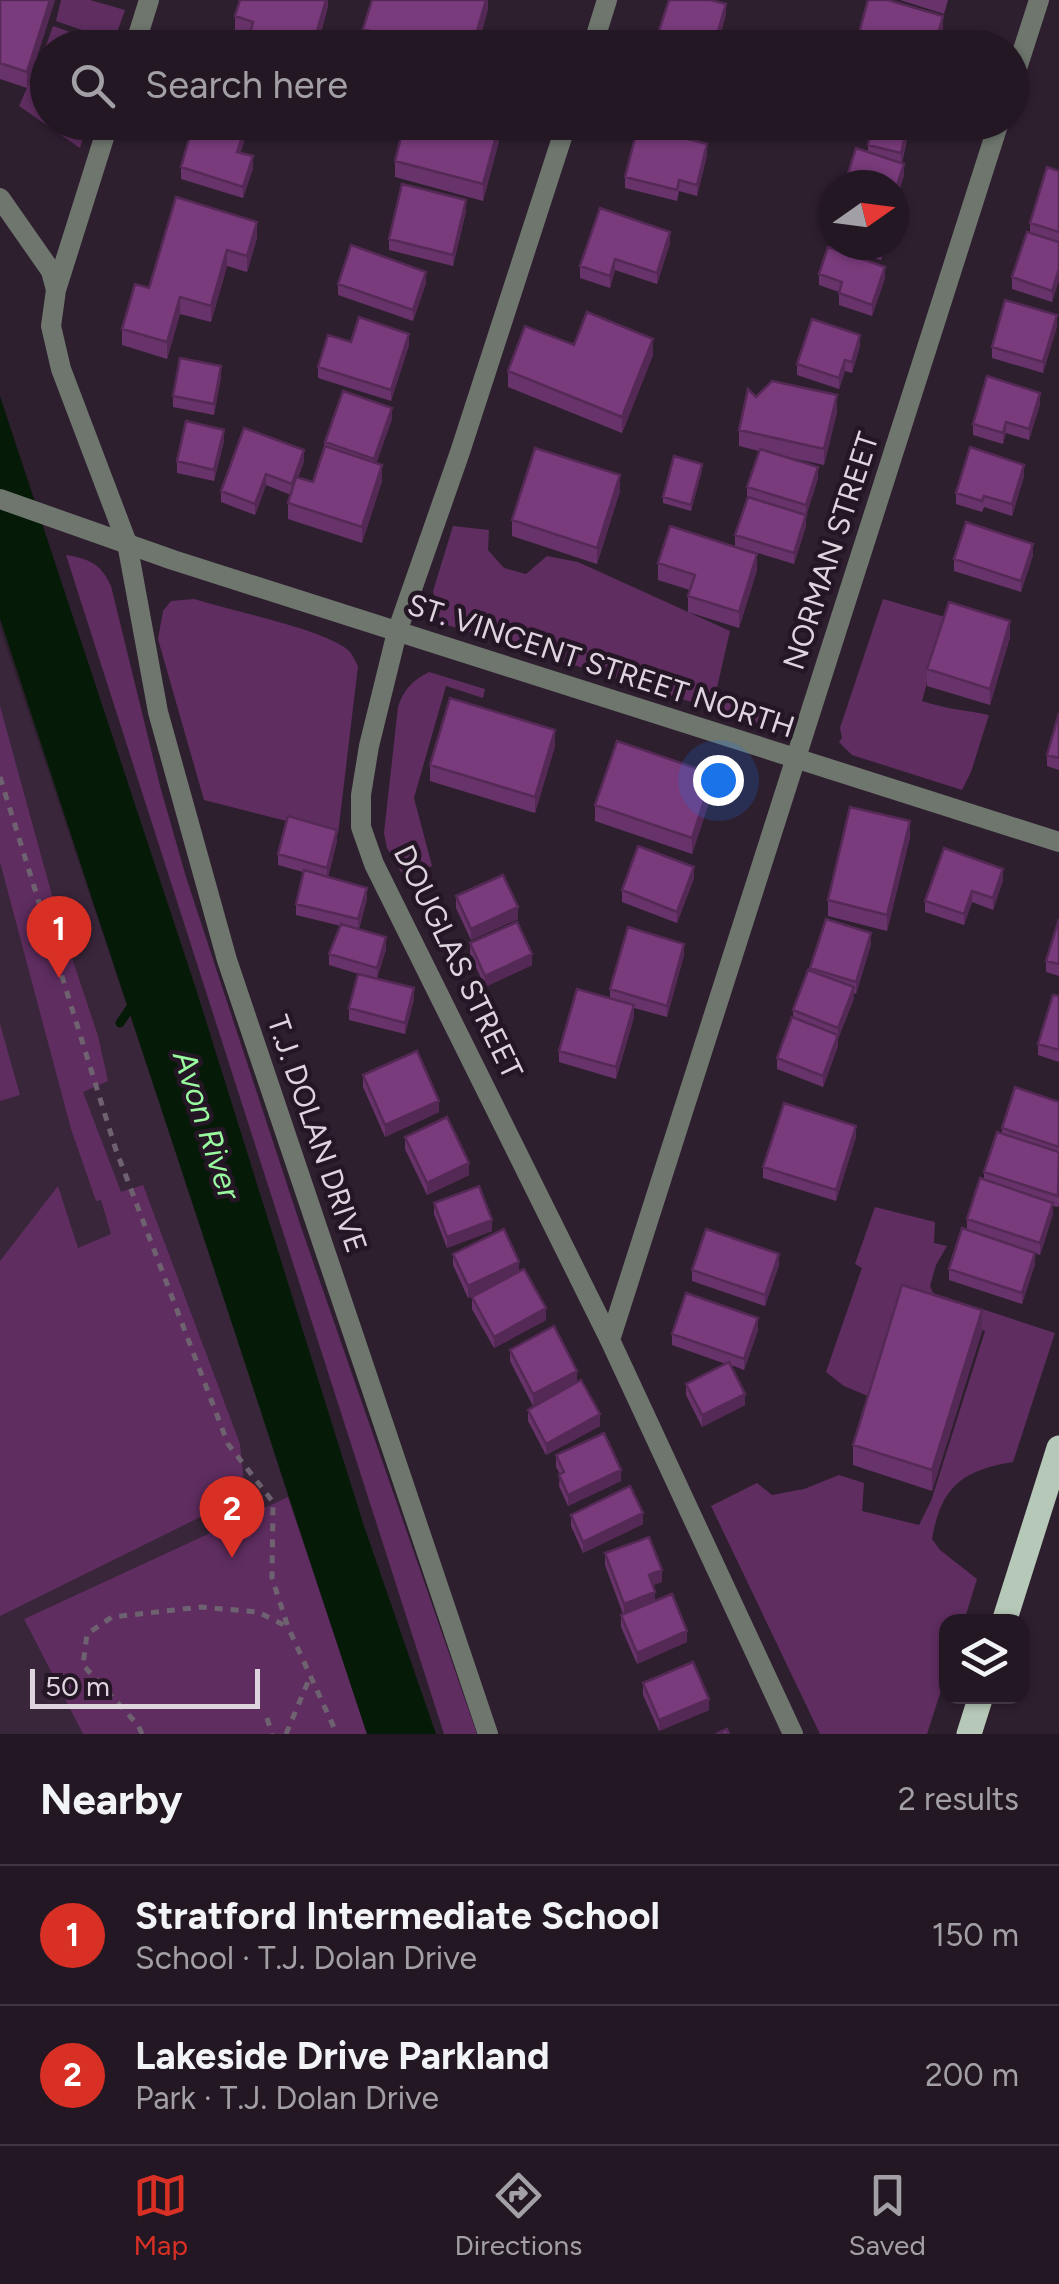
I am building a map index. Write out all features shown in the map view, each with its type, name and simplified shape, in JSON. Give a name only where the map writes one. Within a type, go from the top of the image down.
[{"type":"main road","points":[[1007,1614],[1059,1448]]},
{"type":"main road","points":[[969,1734],[978,1704]]},
{"type":"street","points":[[140,30],[149,0]]},
{"type":"street","points":[[598,30],[607,0]]},
{"type":"street","points":[[1029,30],[1038,0]]},
{"type":"street","points":[[56,290],[104,140]]},
{"type":"street","name":"DOUGLAS STREET","points":[[562,140],[398,632],[370,746],[360,826],[374,864],[610,1340],[793,1734]]},
{"type":"street","name":"NORMAN STREET","points":[[610,1340],[994,140]]},
{"type":"street","points":[[0,198],[51,271],[56,290]]},
{"type":"street","name":"T.J. DOLAN DRIVE","points":[[56,290],[51,326],[61,369],[126,543],[158,712],[227,960],[488,1734]]},
{"type":"street","name":"ST. VINCENT STREET NORTH","points":[[0,499],[398,632],[1059,842]]},
{"type":"path","points":[[0,777],[116,1150],[228,1444],[273,1502],[272,1578],[288,1627],[337,1734]]},
{"type":"path","points":[[142,1734],[83,1664],[87,1634],[112,1617],[201,1607],[258,1612],[288,1627]]},
{"type":"path","points":[[286,1734],[310,1674]]},
{"type":"path","points":[[267,1718],[272,1734]]},
{"type":"shaded area","points":[[61,0],[90,0],[125,10],[118,30],[82,30],[56,21]]},
{"type":"shaded area","points":[[30,81],[30,114],[19,106]]},
{"type":"shaded area","points":[[453,526],[489,530],[488,550],[504,568],[526,574],[547,556],[578,562],[730,631],[716,692],[772,712],[767,726],[441,623],[433,591]]},
{"type":"shaded area","points":[[66,555],[94,564],[111,586],[186,877],[301,1227],[477,1734],[444,1734]]},
{"type":"shaded area","points":[[194,599],[313,633],[344,647],[352,656],[358,666],[338,834],[204,800],[158,639],[163,611],[171,601]]},
{"type":"shaded area","points":[[883,599],[945,617],[922,701],[989,715],[962,790],[852,755],[839,742],[840,728]]},
{"type":"shaded area","points":[[0,628],[288,1497],[24,1619],[83,1734],[0,1734]]},
{"type":"shaded area","points":[[429,672],[485,689],[483,698],[446,686],[414,798],[432,866],[404,877],[387,848],[384,833],[398,707],[409,686]]},
{"type":"shaded area","points":[[0,706],[108,1081],[83,1092],[121,1192],[143,1185],[240,1444],[245,1495],[0,1616],[0,1261],[58,1186],[78,1248],[111,1234],[71,1129],[0,862]]},
{"type":"shaded area","points":[[0,1024],[20,1095],[0,1101]]},
{"type":"shaded area","points":[[875,1207],[935,1222],[934,1243],[947,1246],[936,1265],[930,1286],[933,1293],[1055,1333],[1013,1462],[967,1476],[948,1494],[936,1521],[932,1539],[977,1579],[966,1614],[939,1614],[939,1697],[927,1734],[820,1734],[711,1506],[757,1483],[772,1495],[804,1489],[839,1475],[864,1483],[862,1511],[919,1525],[931,1501],[985,1331],[903,1301],[868,1396],[844,1386],[826,1372],[862,1268],[855,1264]]},
{"type":"shaded area","points":[[288,1497],[367,1734],[83,1734],[24,1619]]},
{"type":"water","name":"Avon River","points":[[0,396],[196,989],[364,1526],[436,1734],[367,1734],[0,619]]},
{"type":"building","points":[[0,0],[50,0],[40,30],[30,30],[27,72],[0,63]]},
{"type":"building","points":[[240,0],[326,0],[317,30],[251,30],[253,22],[235,16]]},
{"type":"building","points":[[372,0],[486,0],[477,30],[363,29]]},
{"type":"building","points":[[669,0],[726,4],[718,30],[659,30]]},
{"type":"building","points":[[868,0],[888,0],[943,16],[939,30],[860,30]]},
{"type":"building","points":[[189,140],[241,140],[237,152],[253,156],[243,187],[181,167]]},
{"type":"building","points":[[400,140],[495,140],[483,184],[395,161]]},
{"type":"building","points":[[634,140],[692,140],[707,144],[697,185],[679,180],[677,190],[625,177]]},
{"type":"building","points":[[869,140],[904,140],[901,153],[868,145]]},
{"type":"building","points":[[856,148],[904,164],[902,170],[849,170]]},
{"type":"building","points":[[1047,167],[1059,171],[1059,232],[1030,223]]},
{"type":"building","points":[[402,184],[466,200],[453,255],[389,239]]},
{"type":"building","points":[[176,197],[257,222],[247,256],[227,250],[211,306],[180,297],[167,342],[122,329],[135,284],[149,288]]},
{"type":"building","points":[[600,208],[670,232],[657,273],[615,259],[610,276],[580,266]]},
{"type":"building","points":[[1027,232],[1059,242],[1059,269],[1052,291],[1012,277]]},
{"type":"building","points":[[351,245],[426,272],[413,310],[338,284]]},
{"type":"building","points":[[824,260],[865,260],[885,267],[872,305],[839,293],[842,282],[819,274]]},
{"type":"building","points":[[1005,300],[1057,315],[1043,362],[992,347]]},
{"type":"building","points":[[587,312],[653,339],[622,417],[508,371],[525,326],[574,345]]},
{"type":"building","points":[[359,317],[409,334],[391,390],[318,367],[328,335],[351,342]]},
{"type":"building","points":[[812,319],[860,335],[852,362],[845,360],[839,378],[797,364]]},
{"type":"building","points":[[180,358],[221,366],[214,404],[173,396]]},
{"type":"building","points":[[987,376],[1040,393],[1029,429],[1006,422],[1003,433],[973,424]]},
{"type":"building","points":[[772,381],[837,395],[824,449],[739,430],[748,389],[756,397]]},
{"type":"building","points":[[343,391],[392,408],[374,459],[325,442]]},
{"type":"building","points":[[186,421],[224,430],[214,470],[177,461]]},
{"type":"building","points":[[244,428],[304,450],[292,484],[266,474],[255,504],[221,491]]},
{"type":"building","points":[[325,446],[382,465],[362,527],[288,503],[296,477],[313,482]]},
{"type":"building","points":[[970,447],[1024,465],[1012,504],[956,493]]},
{"type":"building","points":[[535,448],[620,475],[597,548],[512,520]]},
{"type":"building","points":[[760,449],[818,467],[806,505],[747,487]]},
{"type":"building","points":[[674,456],[702,464],[691,505],[663,497]]},
{"type":"building","points":[[748,497],[806,515],[794,553],[735,535]]},
{"type":"building","points":[[966,522],[1033,544],[1021,581],[954,559]]},
{"type":"building","points":[[670,526],[757,554],[739,612],[688,596],[695,575],[658,563]]},
{"type":"building","points":[[949,602],[1010,621],[990,689],[927,669]]},
{"type":"building","points":[[450,698],[555,730],[535,797],[430,765]]},
{"type":"building","points":[[1059,713],[1059,758],[1047,755]]},
{"type":"building","points":[[617,741],[713,774],[692,838],[595,805]]},
{"type":"building","points":[[850,807],[910,821],[887,915],[828,900]]},
{"type":"building","points":[[288,816],[337,830],[327,868],[278,854]]},
{"type":"building","points":[[638,846],[694,867],[677,912],[622,890]]},
{"type":"building","points":[[944,848],[1003,869],[993,898],[972,891],[964,914],[925,901]]},
{"type":"building","points":[[304,870],[367,888],[358,919],[296,904]]},
{"type":"building","points":[[503,875],[518,907],[471,929],[456,896]]},
{"type":"building","points":[[826,919],[871,933],[856,982],[810,968]]},
{"type":"building","points":[[1059,919],[1059,964],[1046,961]]},
{"type":"building","points":[[517,922],[532,954],[485,976],[470,943]]},
{"type":"building","points":[[341,924],[386,937],[377,968],[329,954]]},
{"type":"building","points":[[628,927],[684,944],[667,1006],[610,989]]},
{"type":"building","points":[[808,970],[854,987],[838,1028],[793,1010]]},
{"type":"building","points":[[358,974],[414,988],[405,1023],[349,1008]]},
{"type":"building","points":[[577,989],[634,1005],[616,1067],[559,1051]]},
{"type":"building","points":[[1053,995],[1059,996],[1059,1050],[1038,1044]]},
{"type":"building","points":[[792,1017],[838,1035],[823,1076],[777,1058]]},
{"type":"building","points":[[417,1051],[439,1101],[385,1125],[363,1075]]},
{"type":"building","points":[[1015,1087],[1059,1102],[1059,1147],[1002,1128]]},
{"type":"building","points":[[784,1103],[856,1126],[836,1190],[763,1167]]},
{"type":"building","points":[[447,1117],[469,1163],[427,1183],[405,1137]]},
{"type":"building","points":[[997,1132],[1059,1152],[1058,1196],[984,1172]]},
{"type":"building","points":[[980,1178],[1053,1203],[1040,1243],[967,1219]]},
{"type":"building","points":[[479,1186],[492,1220],[447,1237],[434,1203]]},
{"type":"building","points":[[962,1228],[1035,1253],[1022,1293],[949,1269]]},
{"type":"building","points":[[504,1229],[519,1262],[468,1286],[453,1254]]},
{"type":"building","points":[[706,1229],[779,1254],[765,1295],[692,1270]]},
{"type":"building","points":[[524,1269],[546,1308],[494,1337],[472,1297]]},
{"type":"building","points":[[902,1285],[982,1310],[932,1470],[853,1445]]},
{"type":"building","points":[[686,1293],[758,1318],[744,1359],[672,1334]]},
{"type":"building","points":[[554,1326],[577,1371],[533,1394],[510,1350]]},
{"type":"building","points":[[729,1362],[745,1394],[702,1415],[686,1384]]},
{"type":"building","points":[[581,1380],[600,1414],[546,1444],[528,1410]]},
{"type":"building","points":[[604,1433],[621,1470],[568,1495],[556,1455]]},
{"type":"building","points":[[630,1486],[643,1513],[583,1542],[571,1515]]},
{"type":"building","points":[[649,1537],[662,1570],[649,1575],[655,1592],[624,1604],[605,1553]]},
{"type":"building","points":[[672,1594],[687,1631],[637,1653],[621,1615]]},
{"type":"building","points":[[693,1662],[709,1699],[659,1720],[643,1683]]},
{"type":"waterway","points":[[120,1023],[135,1001]]},
{"type":"place","name":"Stratford Intermediate School","points":[[59,978]]},
{"type":"place","name":"Lakeside Drive Parkland","points":[[232,1558]]}]
